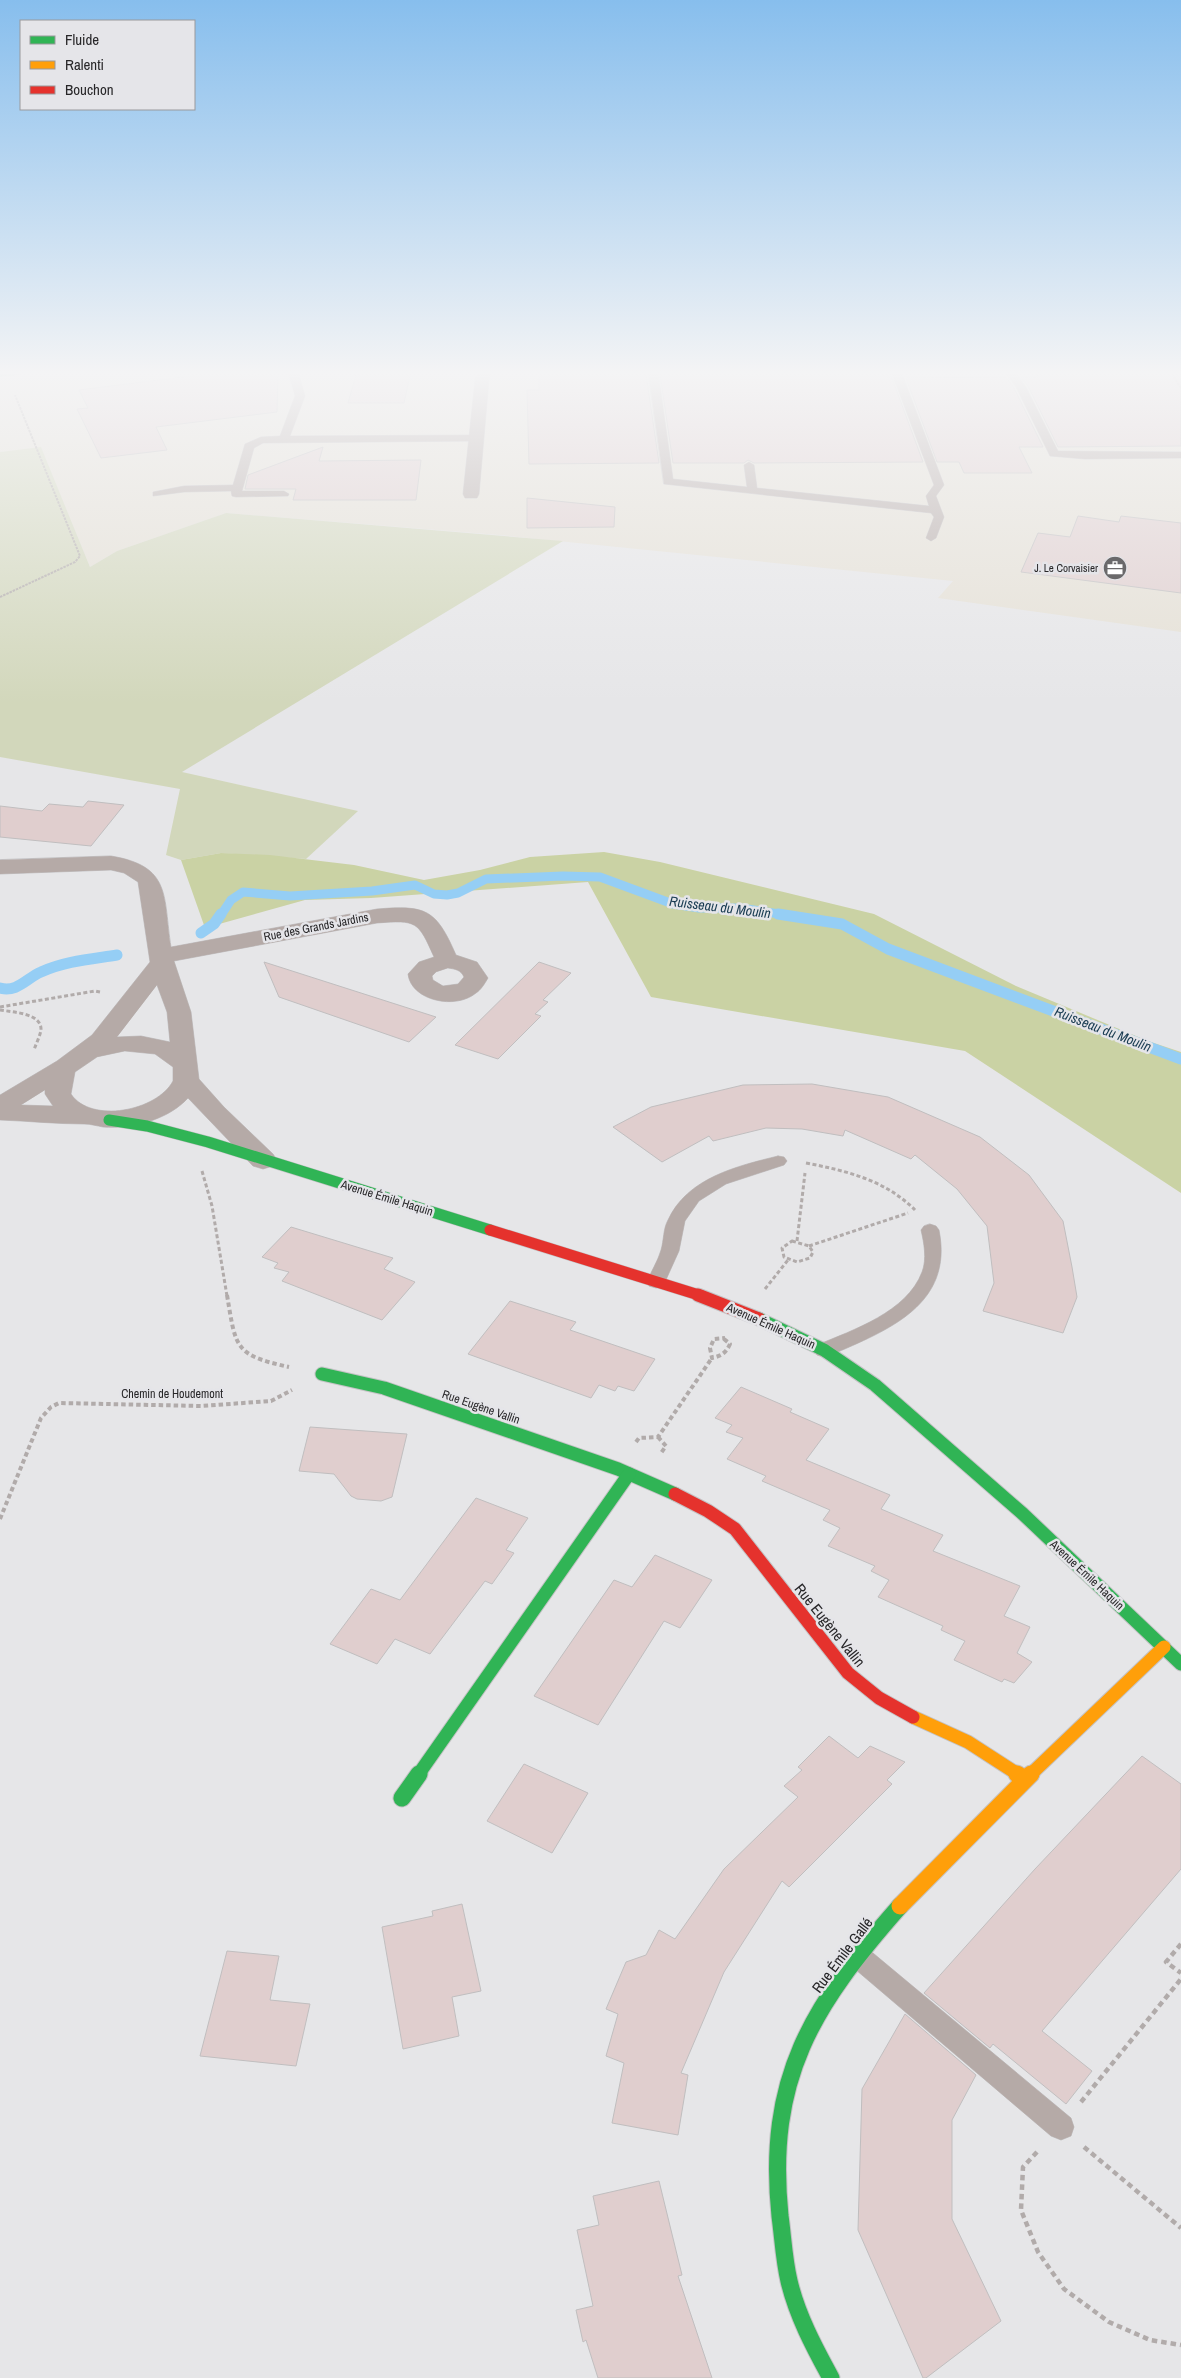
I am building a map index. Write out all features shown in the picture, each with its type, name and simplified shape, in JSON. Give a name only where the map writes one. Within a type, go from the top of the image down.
[{"type":"street","points":[[471,494],[472,482]]},
{"type":"street","points":[[0,867],[111,863],[136,870],[148,882],[161,959],[179,1012],[186,1073],[180,1094],[168,1104],[151,1113],[130,1118],[109,1120],[83,1116],[0,1112]]},
{"type":"street","name":"Rue des Grands Jardins","points":[[161,959],[377,916],[403,913],[415,914],[426,919],[446,961]]},
{"type":"street","points":[[83,1116],[69,1109],[60,1099],[57,1088],[60,1076],[77,1059],[101,1040],[136,997],[161,959]]},
{"type":"street","points":[[10,1100],[77,1059],[112,1045],[145,1043],[170,1051],[177,1055],[186,1073]]},
{"type":"street","name":"Avenue Émile Haquin","points":[[186,1073],[215,1114],[263,1160]]},
{"type":"street","name":"Avenue Émile Haquin","points":[[109,1120],[147,1126],[208,1142],[656,1282],[746,1313],[824,1350],[875,1385],[1023,1514],[1181,1664]]},
{"type":"street","name":"Rue Eugène Vallin","points":[[322,1374],[384,1388],[618,1469],[672,1492],[736,1529],[848,1673],[866,1690],[888,1705],[968,1742],[1024,1779]]},
{"type":"street","points":[[402,1798],[629,1474]]},
{"type":"street","name":"Rue Émile Gallé","points":[[831,2378],[824,2366],[791,2288],[776,2201],[774,2158],[777,2125],[782,2097],[798,2048],[820,2009],[858,1956],[899,1906],[1024,1779],[1164,1647]]},
{"type":"lane","points":[[240,482],[236,494],[284,494]]},
{"type":"lane","points":[[668,482],[751,490],[861,497],[936,510]]},
{"type":"lane","points":[[751,490],[752,482]]},
{"type":"lane","points":[[931,538],[939,517],[931,496],[939,485],[938,482]]},
{"type":"lane","points":[[157,494],[184,489],[238,488]]},
{"type":"lane","points":[[656,1282],[670,1250],[677,1220],[691,1199],[712,1185],[746,1169],[778,1161]]},
{"type":"lane","points":[[824,1350],[894,1316],[924,1286],[931,1273],[933,1261],[930,1230]]},
{"type":"lane","points":[[858,1956],[1060,2127]]},
{"type":"path","points":[[0,597],[75,562],[80,556],[49,482]]},
{"type":"path","points":[[0,1009],[95,991],[136,997]]},
{"type":"path","points":[[0,1009],[26,1014],[40,1023],[41,1030],[21,1079],[10,1100]]},
{"type":"path","points":[[208,1142],[200,1161],[212,1206],[233,1332],[240,1348],[252,1358],[322,1374]]},
{"type":"path","points":[[778,1161],[806,1163],[850,1172],[890,1189],[908,1202],[930,1230]]},
{"type":"path","points":[[797,1241],[806,1163]]},
{"type":"path","points":[[809,1246],[812,1252],[810,1258],[802,1262],[792,1262],[784,1257],[781,1251],[787,1243],[797,1241],[809,1246],[916,1211]]},
{"type":"path","points":[[721,1332],[728,1335]]},
{"type":"path","points":[[618,1469],[639,1438],[658,1437],[712,1358],[722,1356],[727,1352],[730,1344],[724,1339],[714,1339],[709,1346],[712,1358]]},
{"type":"path","name":"Chemin de Houdemont","points":[[0,1519],[41,1418],[50,1407],[59,1404],[76,1403],[201,1406],[272,1401],[322,1374]]},
{"type":"path","points":[[1181,1944],[1166,1962],[1181,1973]]},
{"type":"path","points":[[1181,1979],[1060,2127],[1023,2167],[1021,2210],[1038,2252],[1064,2288],[1109,2322],[1150,2340],[1181,2345]]},
{"type":"path","points":[[1060,2127],[1181,2228]]},
{"type":"shaded area","points":[[55,482],[1181,482],[1181,632],[938,598],[953,581],[499,535],[226,513],[117,551],[90,567]]},
{"type":"green space","points":[[0,482],[55,482],[90,567],[117,551],[226,513],[563,541],[182,772],[358,811],[306,859],[221,853],[181,860],[166,855],[180,789],[0,757]]},
{"type":"green space","points":[[604,852],[660,862],[874,914],[1016,986],[1148,1041],[1181,1052],[1181,1193],[965,1051],[651,997],[588,882],[371,898],[305,900],[205,928],[181,860],[221,853],[270,855],[354,865],[424,880],[480,870],[530,857]]},
{"type":"building","points":[[247,482],[418,482],[416,500],[293,500],[296,489],[245,489]]},
{"type":"building","points":[[527,498],[615,507],[614,527],[527,528]]},
{"type":"building","points":[[1078,516],[1119,522],[1121,516],[1181,523],[1181,593],[1021,572],[1038,533],[1070,537]]},
{"type":"building","points":[[88,801],[124,805],[91,846],[0,837],[0,806],[42,811],[49,804],[83,807]]},
{"type":"building","points":[[264,962],[436,1017],[409,1042],[279,997]]},
{"type":"building","points":[[539,962],[571,973],[543,1000],[548,1002],[535,1014],[541,1016],[498,1059],[455,1045]]},
{"type":"building","points":[[812,1084],[888,1097],[980,1137],[1029,1175],[1063,1221],[1077,1297],[1063,1333],[983,1311],[994,1283],[987,1226],[957,1189],[915,1155],[911,1159],[845,1130],[843,1136],[802,1129],[766,1128],[713,1141],[709,1136],[662,1162],[613,1127],[651,1107],[743,1085]]},
{"type":"building","points":[[291,1227],[393,1258],[384,1269],[415,1282],[382,1320],[282,1281],[289,1272],[274,1268],[278,1263],[262,1257]]},
{"type":"building","points":[[510,1301],[576,1322],[570,1330],[655,1359],[634,1391],[618,1386],[615,1391],[599,1385],[591,1398],[468,1354]]},
{"type":"building","points":[[741,1387],[792,1409],[790,1412],[829,1429],[806,1460],[890,1495],[881,1509],[943,1535],[933,1551],[1020,1586],[1004,1616],[1030,1627],[1017,1653],[1032,1662],[1014,1683],[1004,1679],[1002,1682],[954,1660],[965,1641],[941,1630],[943,1626],[878,1597],[889,1580],[871,1571],[875,1566],[828,1546],[840,1528],[823,1520],[830,1510],[762,1481],[766,1476],[727,1459],[743,1438],[726,1432],[732,1425],[715,1418]]},
{"type":"building","points":[[310,1427],[407,1434],[392,1497],[381,1501],[357,1499],[351,1496],[334,1474],[299,1471]]},
{"type":"building","points":[[476,1498],[528,1518],[506,1550],[514,1553],[492,1584],[485,1581],[430,1654],[395,1639],[377,1664],[330,1644],[371,1589],[400,1600]]},
{"type":"building","points":[[655,1555],[712,1580],[680,1628],[664,1621],[598,1725],[534,1696],[614,1580],[632,1587]]},
{"type":"building","points":[[829,1736],[858,1758],[870,1746],[905,1762],[887,1780],[892,1784],[789,1887],[782,1881],[724,1972],[681,2073],[688,2075],[678,2135],[612,2123],[624,2063],[606,2056],[618,2014],[606,2009],[626,1962],[646,1955],[659,1930],[675,1939],[724,1869],[798,1797],[784,1786],[802,1770],[798,1767]]},
{"type":"building","points":[[1142,1756],[1181,1784],[1181,1869],[1042,2031],[1092,2071],[1066,2104],[993,2044],[990,2048],[924,1993],[1035,1869]]},
{"type":"building","points":[[524,1764],[588,1793],[552,1853],[487,1821]]},
{"type":"building","points":[[462,1904],[481,1991],[452,1997],[459,2036],[403,2049],[382,1927],[433,1916],[432,1911]]},
{"type":"building","points":[[227,1951],[279,1956],[270,2000],[310,2004],[296,2066],[200,2056]]},
{"type":"building","points":[[905,2014],[976,2075],[952,2120],[952,2219],[1001,2321],[926,2378],[923,2378],[858,2230],[862,2089]]},
{"type":"building","points":[[659,2181],[682,2275],[678,2276],[712,2378],[598,2378],[586,2340],[583,2342],[576,2310],[593,2306],[577,2230],[599,2225],[593,2196]]},
{"type":"waterway","name":"Ruisseau du Moulin","points":[[221,915],[231,900],[243,892],[290,896],[372,891],[415,885],[434,894],[447,895],[458,893],[486,879],[563,876],[600,877],[673,904],[699,908],[741,908],[786,915]]},
{"type":"waterway","name":"Ruisseau du Moulin","points":[[201,933],[214,924],[221,914]]},
{"type":"waterway","name":"Ruisseau du Moulin","points":[[778,914],[842,924],[888,949],[1181,1059]]},
{"type":"waterway","name":"Ruisseau du Moulin","points":[[0,988],[17,987],[41,972],[59,965],[117,955]]},
{"type":"traffic: fast","points":[[109,1120],[147,1126],[208,1142],[490,1230]]},
{"type":"traffic: fast","points":[[759,1319],[824,1350],[875,1385],[1023,1514],[1181,1664]]},
{"type":"traffic: fast","points":[[322,1374],[384,1388],[618,1469],[675,1494]]},
{"type":"traffic: fast","points":[[402,1798],[629,1474]]},
{"type":"traffic: fast","points":[[831,2378],[812,2343],[792,2294],[785,2257],[777,2182],[778,2136],[785,2094],[798,2054],[816,2016],[839,1979],[867,1943],[900,1906]]},
{"type":"traffic: slow","points":[[900,1906],[1002,1802],[1164,1647]]},
{"type":"traffic: slow","points":[[913,1717],[968,1742],[1024,1779]]},
{"type":"traffic: jam","points":[[490,1230],[702,1296],[759,1319]]},
{"type":"traffic: jam","points":[[675,1494],[708,1511],[735,1529],[848,1673],[879,1698],[913,1717]]},
{"type":"place","name":"J. Le Corvaisier","points":[[1115,568]]}]
